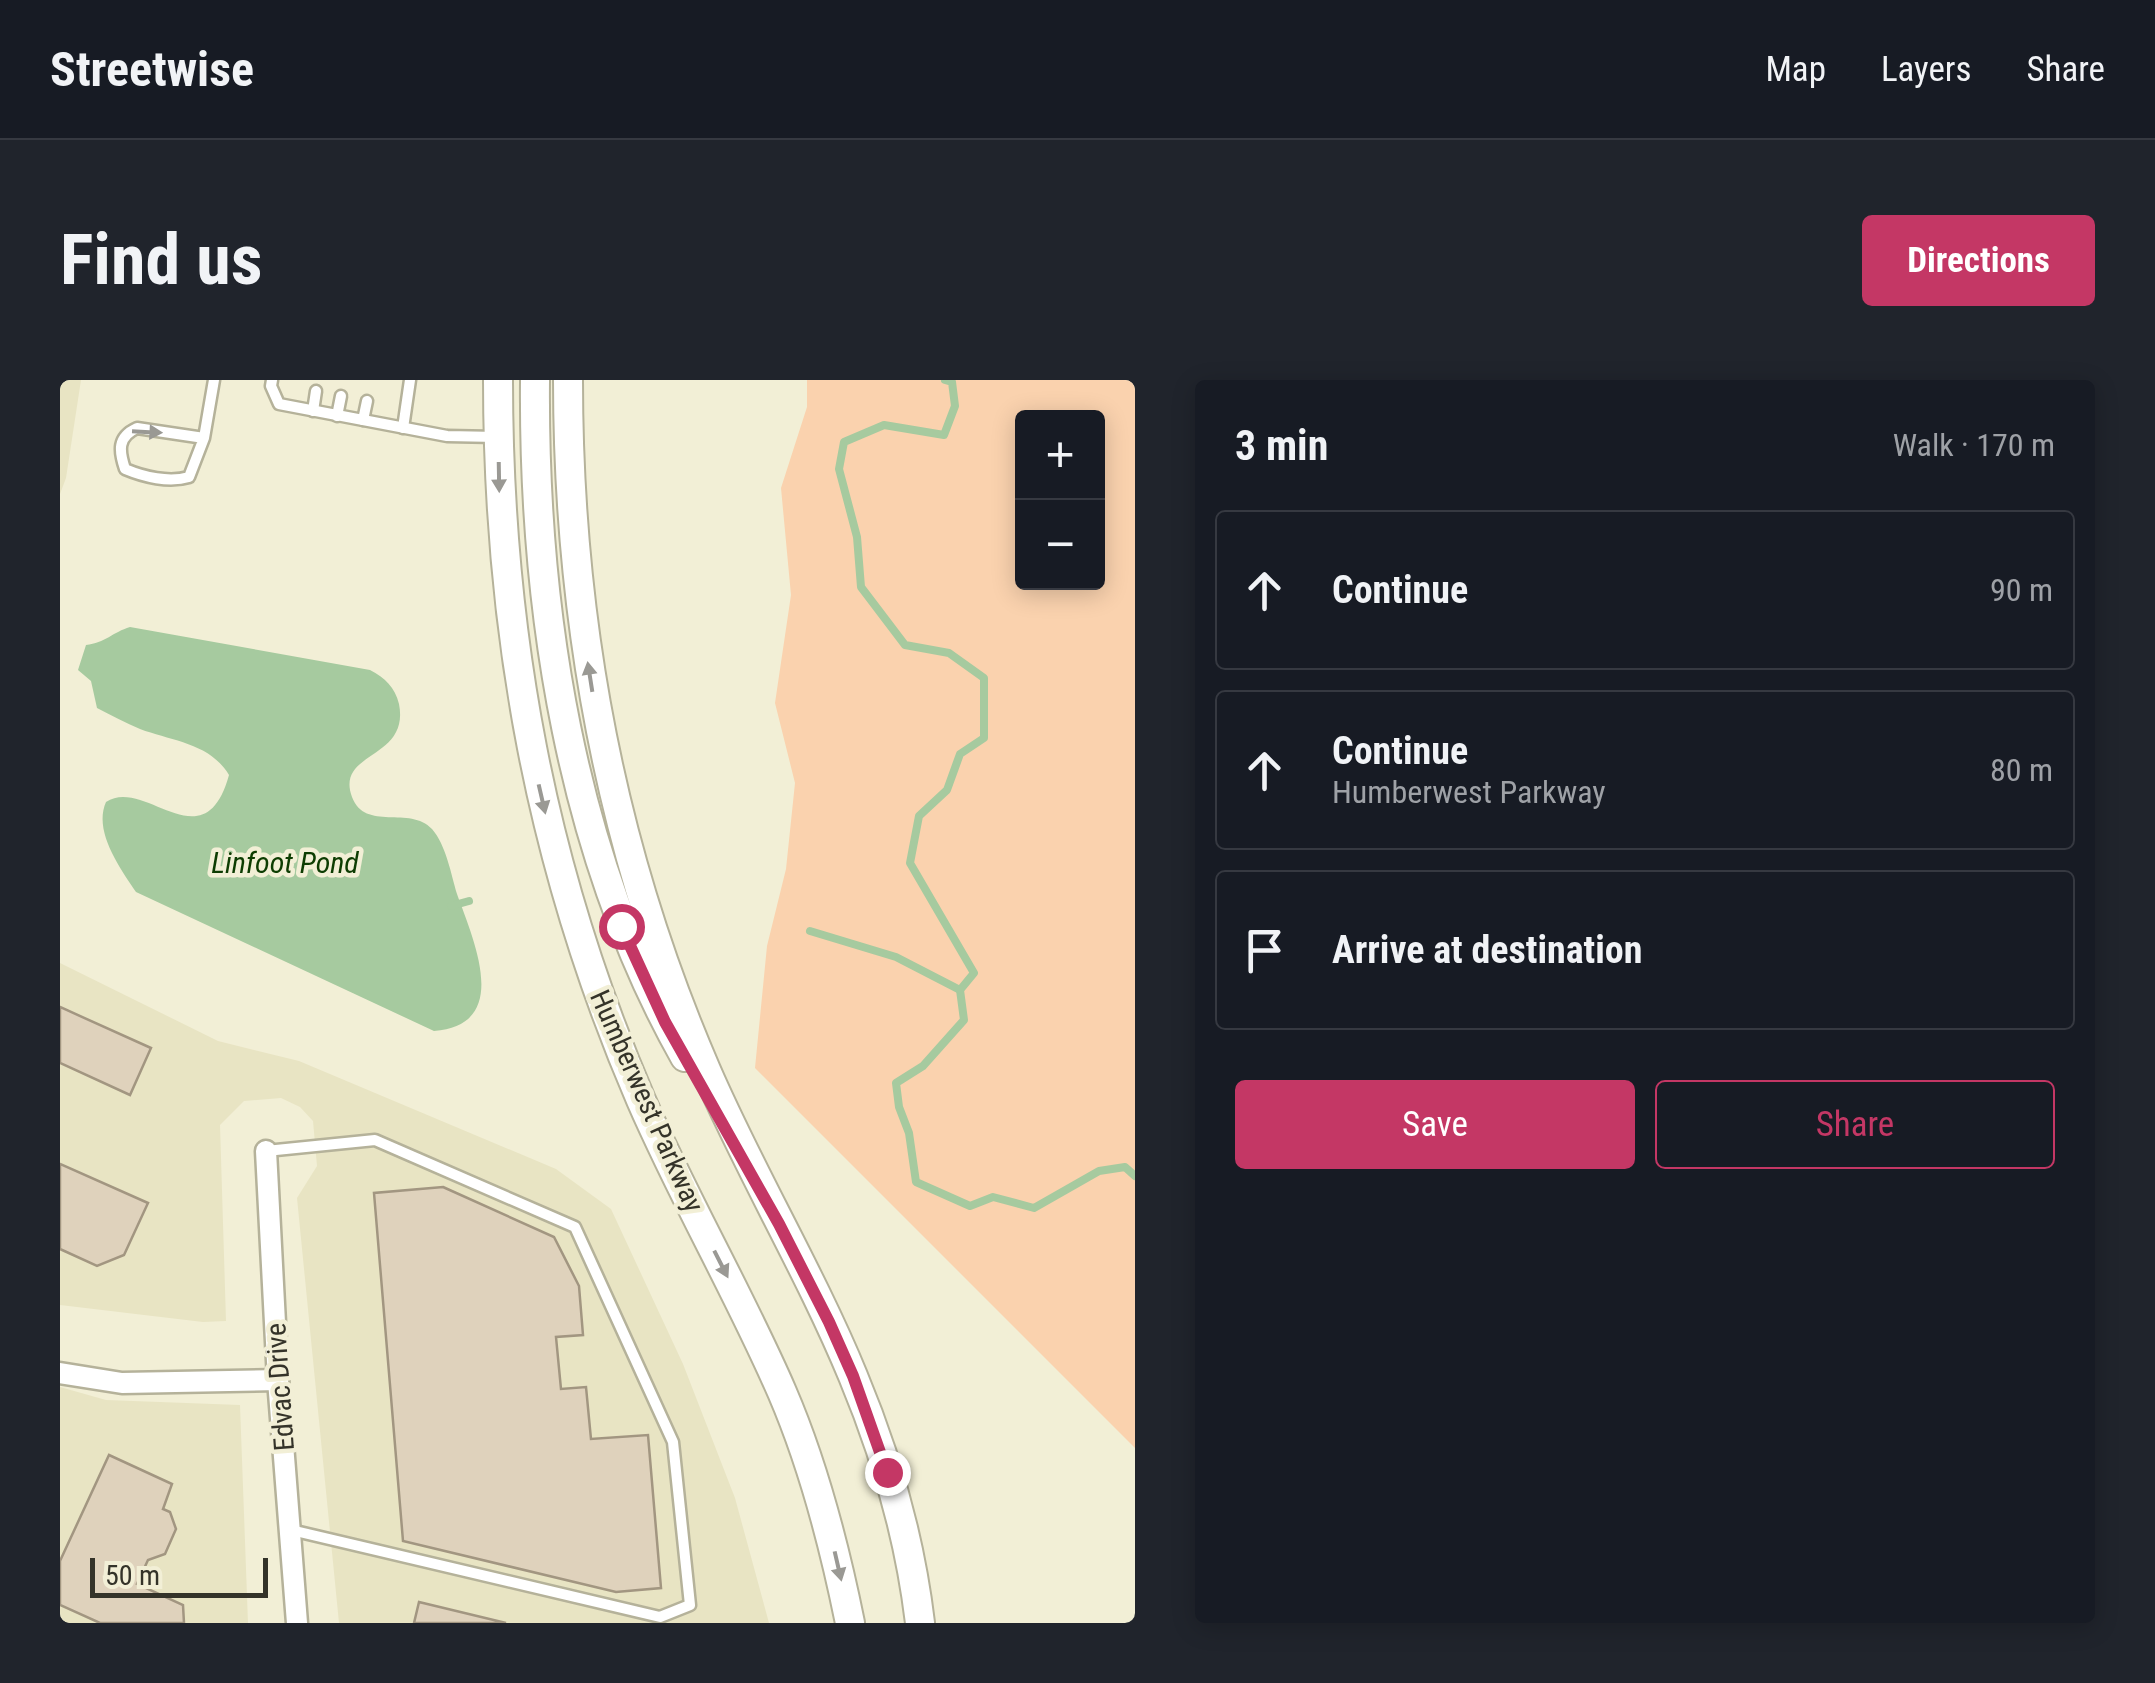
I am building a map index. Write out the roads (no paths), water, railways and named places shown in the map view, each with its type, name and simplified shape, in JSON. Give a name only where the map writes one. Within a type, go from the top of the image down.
[{"type":"main road","name":"Humberwest Parkway","points":[[498,380],[499,497],[514,655],[529,742],[565,890],[588,964],[643,1103],[762,1347],[801,1440],[828,1520],[850,1623]]},
{"type":"main road","points":[[535,380],[535,453],[545,599],[557,676],[593,838],[621,926],[665,1022],[779,1224]]},
{"type":"main road","points":[[568,380],[570,496],[579,595],[593,694],[619,817],[654,934],[689,1028],[779,1224],[829,1322],[871,1423],[900,1519],[920,1623]]},
{"type":"street","name":"Edvac Drive","points":[[266,1150],[278,1380],[297,1623]]},
{"type":"street","points":[[60,1373],[122,1383],[278,1380]]},
{"type":"lane","points":[[204,438],[137,428],[120,443],[124,469],[175,481],[189,477],[204,438],[214,380]]},
{"type":"lane","points":[[272,380],[279,404],[447,436],[498,437]]},
{"type":"lane","points":[[403,428],[410,380]]},
{"type":"lane","points":[[313,411],[316,392]]},
{"type":"lane","points":[[337,416],[341,396]]},
{"type":"lane","points":[[364,420],[367,401]]},
{"type":"lane","points":[[266,1150],[375,1140],[575,1227],[673,1442],[690,1605],[660,1617],[291,1530]]},
{"type":"water","name":"Linfoot Pond","points":[[130,627],[370,670],[389,684],[399,704],[399,722],[394,736],[354,771],[350,782],[352,797],[367,813],[423,822],[441,843],[478,956],[480,997],[473,1013],[458,1025],[434,1031],[136,892],[106,837],[106,802],[121,797],[138,799],[189,816],[205,814],[218,801],[229,775],[201,750],[140,729],[97,708],[91,681],[78,670],[86,645]]},
{"type":"waterway","points":[[945,380],[952,382],[955,406],[944,435],[884,425],[844,442],[839,469],[857,537],[861,587],[905,645],[949,653],[984,678],[984,738],[960,754],[947,790],[919,816],[910,863],[974,973],[960,990],[964,1020],[923,1066],[896,1083],[916,1182],[970,1206],[993,1197],[1034,1208],[1099,1171],[1125,1167],[1135,1176]]},
{"type":"waterway","points":[[451,906],[469,901]]},
{"type":"waterway","points":[[810,931],[896,957],[960,990]]}]
